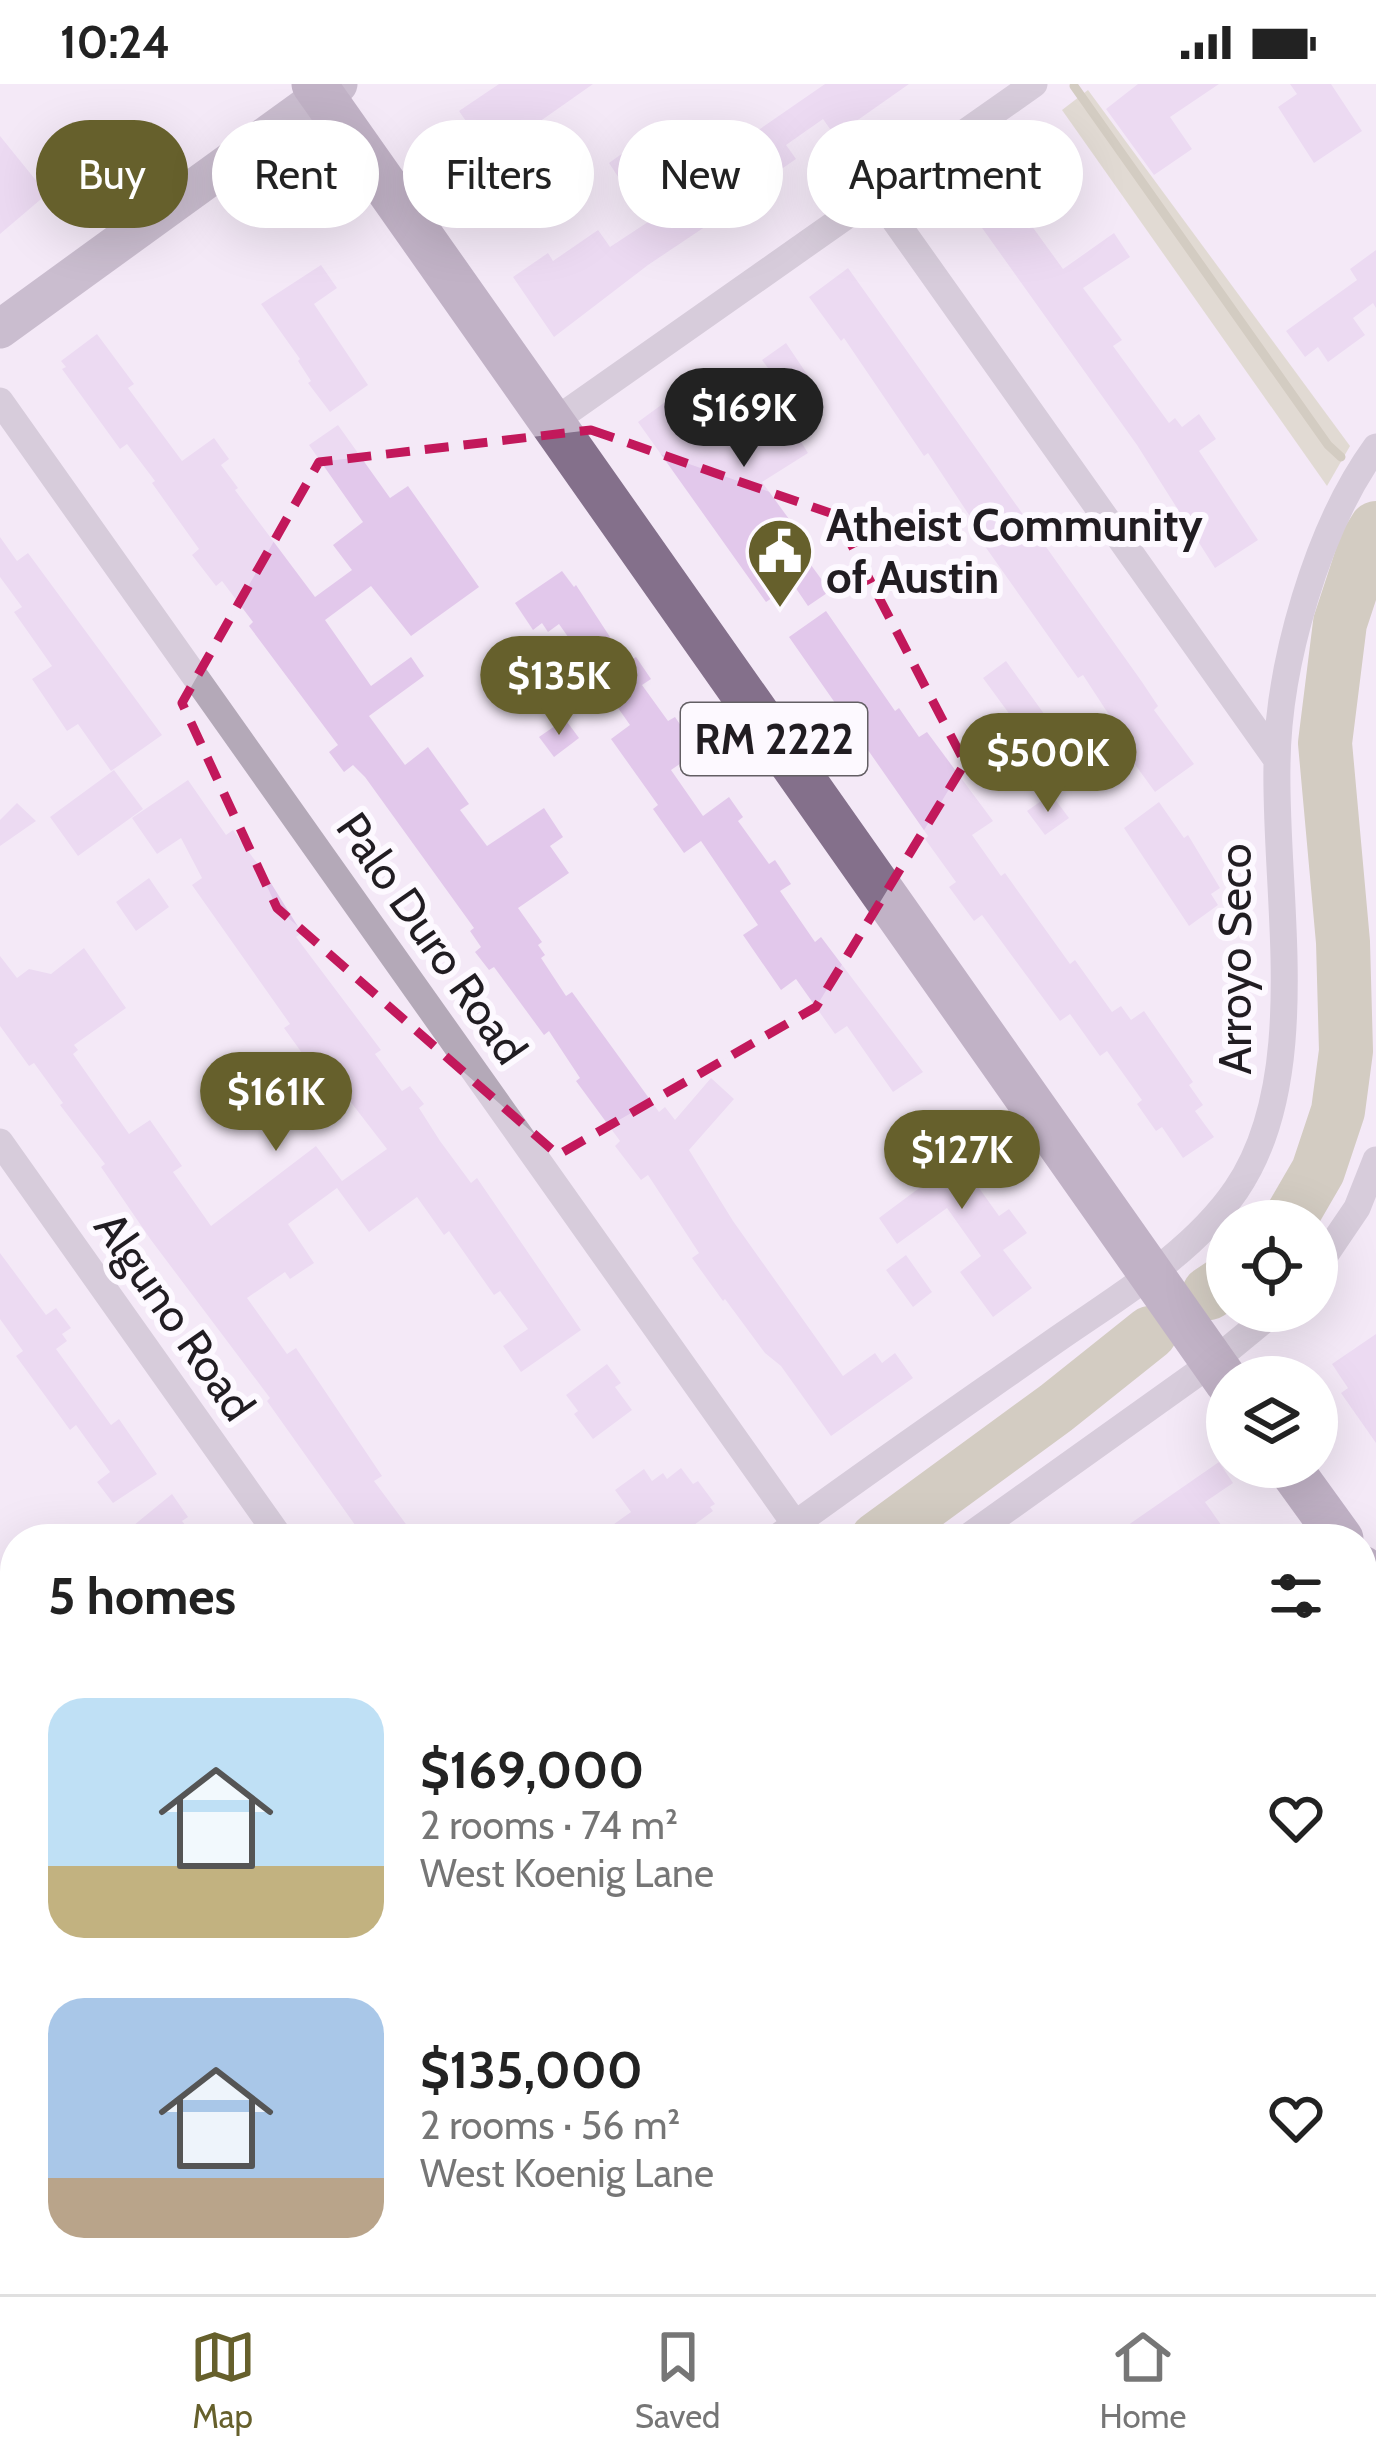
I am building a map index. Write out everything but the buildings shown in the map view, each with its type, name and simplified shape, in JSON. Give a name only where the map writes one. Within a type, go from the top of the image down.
[{"type":"main road","name":"RM 2222","points":[[325,88],[553,422],[1208,1356]]},
{"type":"main road","points":[[1303,1488],[1330,1524]]},
{"type":"street","points":[[982,120],[1034,84]]},
{"type":"street","points":[[0,329],[325,88]]},
{"type":"street","points":[[553,422],[828,228]]},
{"type":"street","points":[[900,228],[1276,760]]},
{"type":"street","name":"Palo Duro Road","points":[[0,401],[779,1524]]},
{"type":"street","name":"Arroyo Seco","points":[[796,1524],[1149,1275],[1211,1223],[1239,1186],[1275,1104],[1284,1049],[1276,760],[1288,670],[1311,586],[1335,523],[1376,447]]},
{"type":"street","name":"Alguno Road","points":[[0,1142],[270,1524]]},
{"type":"street","points":[[1338,1244],[1366,1213],[1376,1160]]},
{"type":"street","points":[[1234,1356],[1256,1332]]},
{"type":"street","points":[[987,1524],[1206,1381]]},
{"type":"highlighted area","points":[[591,430],[836,515],[965,763],[816,1007],[558,1155],[277,908],[182,703],[319,462]]},
{"type":"shaded area","points":[[1088,90],[1350,446],[1327,486],[1083,140],[1083,120],[1069,120],[1062,110]]},
{"type":"waterway","points":[[1074,86],[1341,457]]},
{"type":"waterway","points":[[1301,1200],[1318,1171],[1338,1111],[1346,1051],[1343,942],[1325,743],[1340,623],[1366,544],[1376,528]]},
{"type":"waterway","points":[[897,1524],[1150,1333]]},
{"type":"place","name":"Atheist Community of Austin","points":[[780,610]]}]
